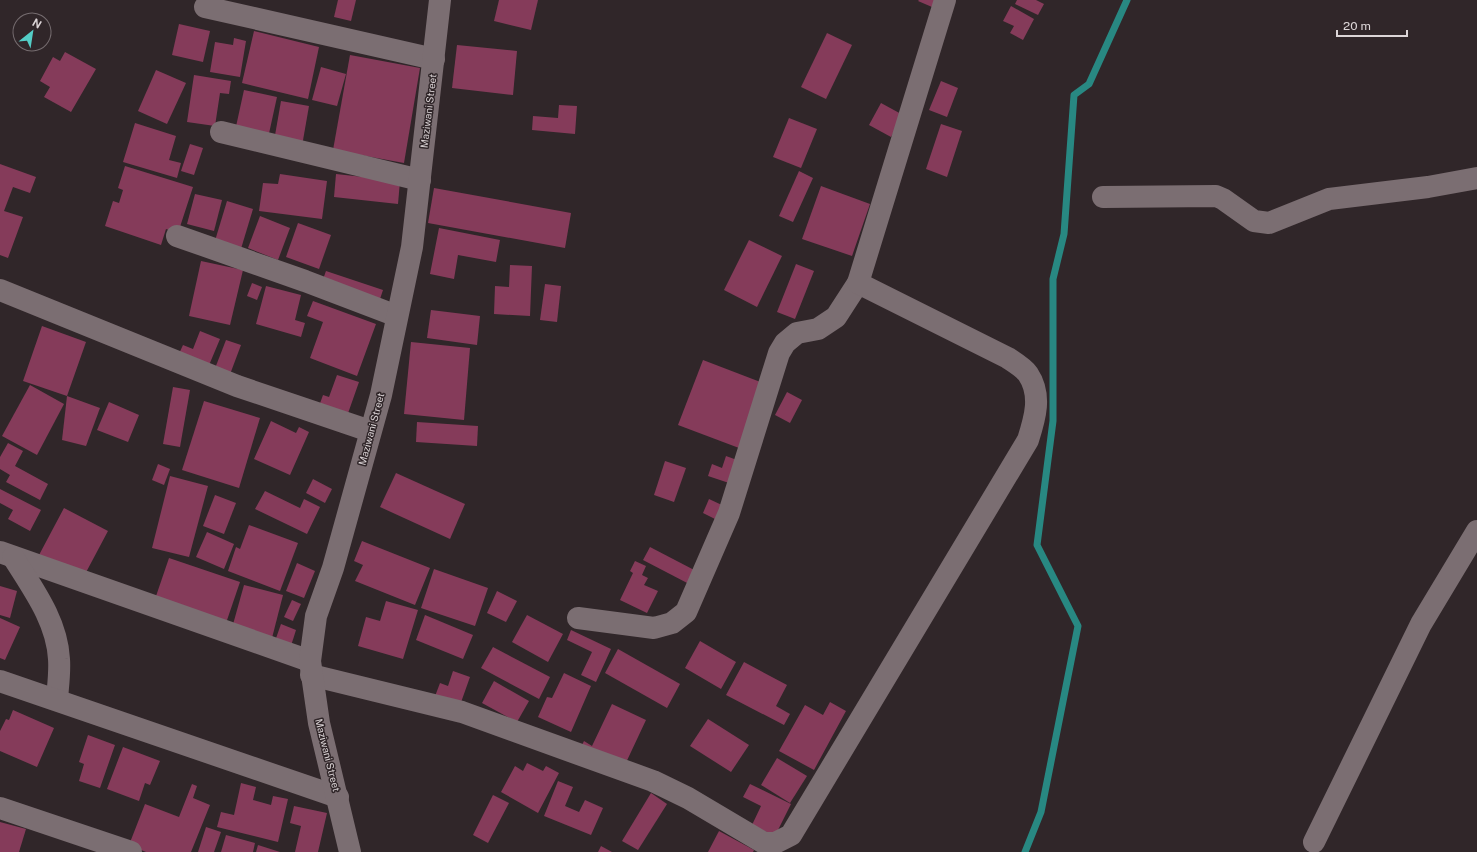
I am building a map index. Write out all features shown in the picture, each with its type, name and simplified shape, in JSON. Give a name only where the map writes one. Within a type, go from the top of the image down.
[{"type":"street","name":"Maziwani Street","points":[[350,852],[319,723],[310,668],[316,616],[333,568],[381,396],[412,248],[440,0]]},
{"type":"street","points":[[578,618],[654,628],[672,623],[686,612],[729,513],[778,353],[785,343],[797,333],[818,329],[836,317],[858,283],[945,0]]},
{"type":"street","points":[[205,8],[434,59]]},
{"type":"street","points":[[221,132],[420,180]]},
{"type":"street","points":[[1103,197],[1216,196],[1223,199],[1254,221],[1269,223],[1329,199],[1428,187],[1477,178]]},
{"type":"street","points":[[177,236],[305,281],[397,316]]},
{"type":"street","points":[[7,554],[310,668],[462,712],[653,781],[694,802],[764,843],[775,843],[784,840],[796,828],[1028,440],[1036,417],[1036,395],[1028,373],[1008,358],[858,283]]},
{"type":"street","points":[[0,290],[237,386],[370,431]]},
{"type":"street","points":[[1314,842],[1421,624],[1477,531]]},
{"type":"street","points":[[7,554],[48,614],[56,637],[60,660],[56,699]]},
{"type":"street","points":[[0,681],[338,797]]},
{"type":"street","points":[[0,808],[131,852]]},
{"type":"building","points":[[338,0],[356,0],[351,21],[334,17]]},
{"type":"building","points":[[499,0],[538,0],[531,30],[494,21]]},
{"type":"building","points":[[935,0],[932,7],[918,1]]},
{"type":"building","points":[[1017,0],[1036,0],[1044,4],[1038,15],[1015,4]]},
{"type":"building","points":[[1011,6],[1034,19],[1023,40],[1010,33],[1014,26],[1003,21]]},
{"type":"building","points":[[179,24],[210,31],[203,62],[172,55]]},
{"type":"building","points":[[254,31],[319,47],[308,99],[242,83]]},
{"type":"building","points":[[827,33],[852,45],[826,99],[801,87]]},
{"type":"building","points":[[234,38],[246,41],[240,77],[210,72],[215,42],[233,45]]},
{"type":"building","points":[[457,45],[517,51],[513,95],[452,88]]},
{"type":"building","points":[[65,52],[96,69],[71,112],[44,97],[50,87],[40,81],[53,57],[60,61]]},
{"type":"building","points":[[350,55],[420,68],[404,163],[333,150]]},
{"type":"building","points":[[321,67],[346,74],[337,106],[312,100]]},
{"type":"building","points":[[156,70],[186,83],[167,124],[138,111]]},
{"type":"building","points":[[194,75],[231,81],[229,94],[220,93],[215,126],[187,122]]},
{"type":"building","points":[[941,81],[958,88],[947,117],[929,110]]},
{"type":"building","points":[[244,90],[277,97],[268,138],[235,131]]},
{"type":"building","points":[[281,101],[309,106],[302,146],[274,141]]},
{"type":"building","points":[[881,103],[903,115],[891,137],[869,125]]},
{"type":"building","points":[[559,105],[577,106],[575,134],[532,130],[533,116],[558,118]]},
{"type":"building","points":[[789,118],[817,129],[801,168],[773,157]]},
{"type":"building","points":[[135,123],[176,136],[169,160],[181,163],[177,178],[123,162]]},
{"type":"building","points":[[941,124],[962,131],[947,177],[926,169]]},
{"type":"building","points":[[190,144],[203,148],[194,175],[181,171]]},
{"type":"building","points":[[0,164],[36,177],[30,193],[13,187],[4,211],[23,217],[8,258],[0,255]]},
{"type":"building","points":[[125,166],[193,187],[178,233],[166,229],[161,245],[105,226],[113,201],[119,203],[123,190],[118,188]]},
{"type":"building","points":[[799,171],[813,178],[793,222],[779,216]]},
{"type":"building","points":[[280,174],[327,181],[322,219],[259,211],[263,183],[278,184]]},
{"type":"building","points":[[336,174],[400,181],[398,204],[334,197]]},
{"type":"building","points":[[821,186],[870,204],[852,256],[802,239]]},
{"type":"building","points":[[434,188],[571,213],[565,248],[428,223]]},
{"type":"building","points":[[195,194],[222,200],[214,231],[187,224]]},
{"type":"building","points":[[227,201],[253,209],[240,252],[214,244]]},
{"type":"building","points":[[260,216],[290,228],[278,260],[248,248]]},
{"type":"building","points":[[298,223],[331,235],[319,269],[286,257]]},
{"type":"building","points":[[439,228],[500,240],[496,262],[458,255],[454,279],[430,274]]},
{"type":"building","points":[[749,240],[782,256],[757,307],[724,290]]},
{"type":"building","points":[[201,261],[243,270],[230,325],[189,316]]},
{"type":"building","points":[[796,264],[814,271],[795,319],[777,312]]},
{"type":"building","points":[[510,265],[532,266],[530,316],[494,314],[495,286],[509,287]]},
{"type":"building","points":[[326,271],[383,290],[379,302],[322,282]]},
{"type":"building","points":[[252,283],[262,287],[257,300],[247,296]]},
{"type":"building","points":[[545,284],[561,286],[557,322],[540,320]]},
{"type":"building","points":[[266,286],[301,295],[295,320],[305,323],[301,337],[256,324]]},
{"type":"building","points":[[313,301],[376,324],[357,376],[310,358],[323,322],[307,316]]},
{"type":"building","points":[[431,310],[480,316],[477,345],[427,338]]},
{"type":"building","points":[[42,326],[86,342],[67,396],[23,381]]},
{"type":"building","points":[[200,331],[220,339],[207,370],[177,358],[183,345],[193,349]]},
{"type":"building","points":[[226,340],[241,345],[229,377],[214,371]]},
{"type":"building","points":[[411,342],[470,348],[464,420],[404,414]]},
{"type":"building","points":[[703,360],[763,383],[739,448],[678,425]]},
{"type":"building","points":[[337,375],[359,382],[346,419],[318,409],[323,395],[329,397]]},
{"type":"building","points":[[30,385],[64,404],[37,455],[2,436]]},
{"type":"building","points":[[173,387],[190,390],[180,447],[163,444]]},
{"type":"building","points":[[787,392],[802,400],[790,423],[775,415]]},
{"type":"building","points":[[67,396],[100,408],[86,446],[62,440]]},
{"type":"building","points":[[204,401],[260,418],[239,488],[182,470]]},
{"type":"building","points":[[109,402],[139,415],[128,442],[97,430]]},
{"type":"building","points":[[271,421],[296,433],[299,427],[309,432],[290,475],[254,459]]},
{"type":"building","points":[[417,422],[478,426],[477,446],[416,442]]},
{"type":"building","points":[[8,443],[23,451],[15,466],[48,484],[40,500],[6,482],[10,475],[0,469],[0,457]]},
{"type":"building","points":[[726,456],[737,460],[729,483],[708,476],[712,464],[722,468]]},
{"type":"building","points":[[665,461],[686,468],[674,502],[654,495]]},
{"type":"building","points":[[158,464],[170,469],[164,485],[152,480]]},
{"type":"building","points":[[396,473],[465,504],[450,539],[380,507]]},
{"type":"building","points":[[170,476],[208,486],[189,557],[152,548]]},
{"type":"building","points":[[313,479],[332,489],[325,503],[306,493]]},
{"type":"building","points":[[0,489],[41,510],[30,531],[8,519],[13,510],[0,503]]},
{"type":"building","points":[[265,491],[300,508],[304,499],[320,507],[307,534],[255,509]]},
{"type":"building","points":[[215,495],[236,503],[224,534],[203,526]]},
{"type":"building","points":[[709,499],[724,506],[717,520],[703,513]]},
{"type":"building","points":[[64,508],[108,531],[83,578],[39,555]]},
{"type":"building","points":[[249,525],[298,543],[280,591],[228,571],[236,547],[240,549]]},
{"type":"building","points":[[207,532],[234,544],[224,569],[196,557]]},
{"type":"building","points":[[362,541],[430,568],[415,605],[355,581],[363,565],[354,561]]},
{"type":"building","points":[[650,547],[698,572],[691,585],[643,560]]},
{"type":"building","points":[[169,558],[240,582],[225,626],[154,602]]},
{"type":"building","points":[[635,561],[646,566],[642,575],[648,578],[644,585],[658,591],[647,613],[620,600],[633,573],[630,571]]},
{"type":"building","points":[[297,563],[315,571],[304,598],[286,591]]},
{"type":"building","points":[[434,569],[488,588],[475,626],[421,608]]},
{"type":"building","points":[[244,585],[283,595],[272,638],[232,628]]},
{"type":"building","points":[[0,586],[17,591],[10,618],[0,615]]},
{"type":"building","points":[[497,591],[517,601],[506,622],[487,613]]},
{"type":"building","points":[[292,600],[301,604],[293,621],[284,617]]},
{"type":"building","points":[[386,601],[418,610],[403,659],[358,646],[366,617],[380,621]]},
{"type":"building","points":[[425,615],[473,635],[463,659],[416,640]]},
{"type":"building","points":[[527,615],[563,634],[548,662],[512,642]]},
{"type":"building","points":[[0,618],[20,627],[5,660],[0,658]]},
{"type":"building","points":[[281,624],[296,630],[290,649],[274,644]]},
{"type":"building","points":[[571,630],[611,649],[596,682],[581,675],[592,652],[567,640]]},
{"type":"building","points":[[700,641],[736,662],[721,689],[685,668]]},
{"type":"building","points":[[493,647],[550,677],[539,699],[481,668]]},
{"type":"building","points":[[618,649],[680,684],[667,708],[605,673]]},
{"type":"building","points":[[744,662],[787,685],[776,706],[790,714],[784,725],[726,695]]},
{"type":"building","points":[[453,671],[470,677],[459,708],[434,699],[440,683],[448,686]]},
{"type":"building","points":[[564,673],[591,686],[571,732],[538,717],[547,697],[552,698]]},
{"type":"building","points":[[494,681],[529,701],[517,722],[482,703]]},
{"type":"building","points":[[830,702],[846,711],[814,770],[779,751],[805,705],[823,715]]},
{"type":"building","points":[[612,704],[646,720],[623,769],[580,749],[584,741],[592,746]]},
{"type":"building","points":[[13,710],[54,728],[37,767],[0,751],[0,731],[6,719],[9,720]]},
{"type":"building","points":[[708,719],[749,745],[731,772],[690,746]]},
{"type":"building","points":[[88,735],[115,745],[100,788],[79,781],[84,764],[79,762]]},
{"type":"building","points":[[123,747],[160,761],[150,785],[145,783],[139,801],[107,789]]},
{"type":"building","points":[[777,758],[807,776],[790,803],[761,785]]},
{"type":"building","points":[[527,763],[543,771],[546,766],[559,773],[538,813],[501,792],[515,766],[523,771]]},
{"type":"building","points":[[558,781],[573,787],[565,806],[579,812],[585,800],[603,808],[591,835],[544,816]]},
{"type":"building","points":[[241,783],[256,787],[253,800],[271,805],[273,796],[288,799],[278,842],[217,827],[221,812],[234,815]]},
{"type":"building","points":[[192,784],[197,786],[193,798],[210,805],[191,852],[146,852],[129,845],[145,804],[179,817]]},
{"type":"building","points":[[750,784],[791,804],[775,836],[752,825],[761,806],[743,797]]},
{"type":"building","points":[[651,793],[667,804],[638,850],[622,841]]},
{"type":"building","points":[[493,795],[509,803],[488,843],[473,835]]},
{"type":"building","points":[[294,806],[327,813],[318,852],[295,852],[301,826],[290,823]]},
{"type":"building","points":[[0,822],[26,829],[19,852],[0,852]]},
{"type":"building","points":[[206,827],[221,832],[214,852],[198,852]]},
{"type":"building","points":[[719,831],[754,850],[753,852],[708,852]]},
{"type":"building","points":[[226,835],[255,843],[253,852],[221,852]]},
{"type":"building","points":[[258,845],[280,852],[256,852]]},
{"type":"building","points":[[601,846],[612,852],[598,852]]},
{"type":"waterway","points":[[1025,852],[1041,812],[1078,626],[1037,545],[1053,421],[1053,279],[1064,234],[1074,95],[1089,84],[1127,0]]}]
